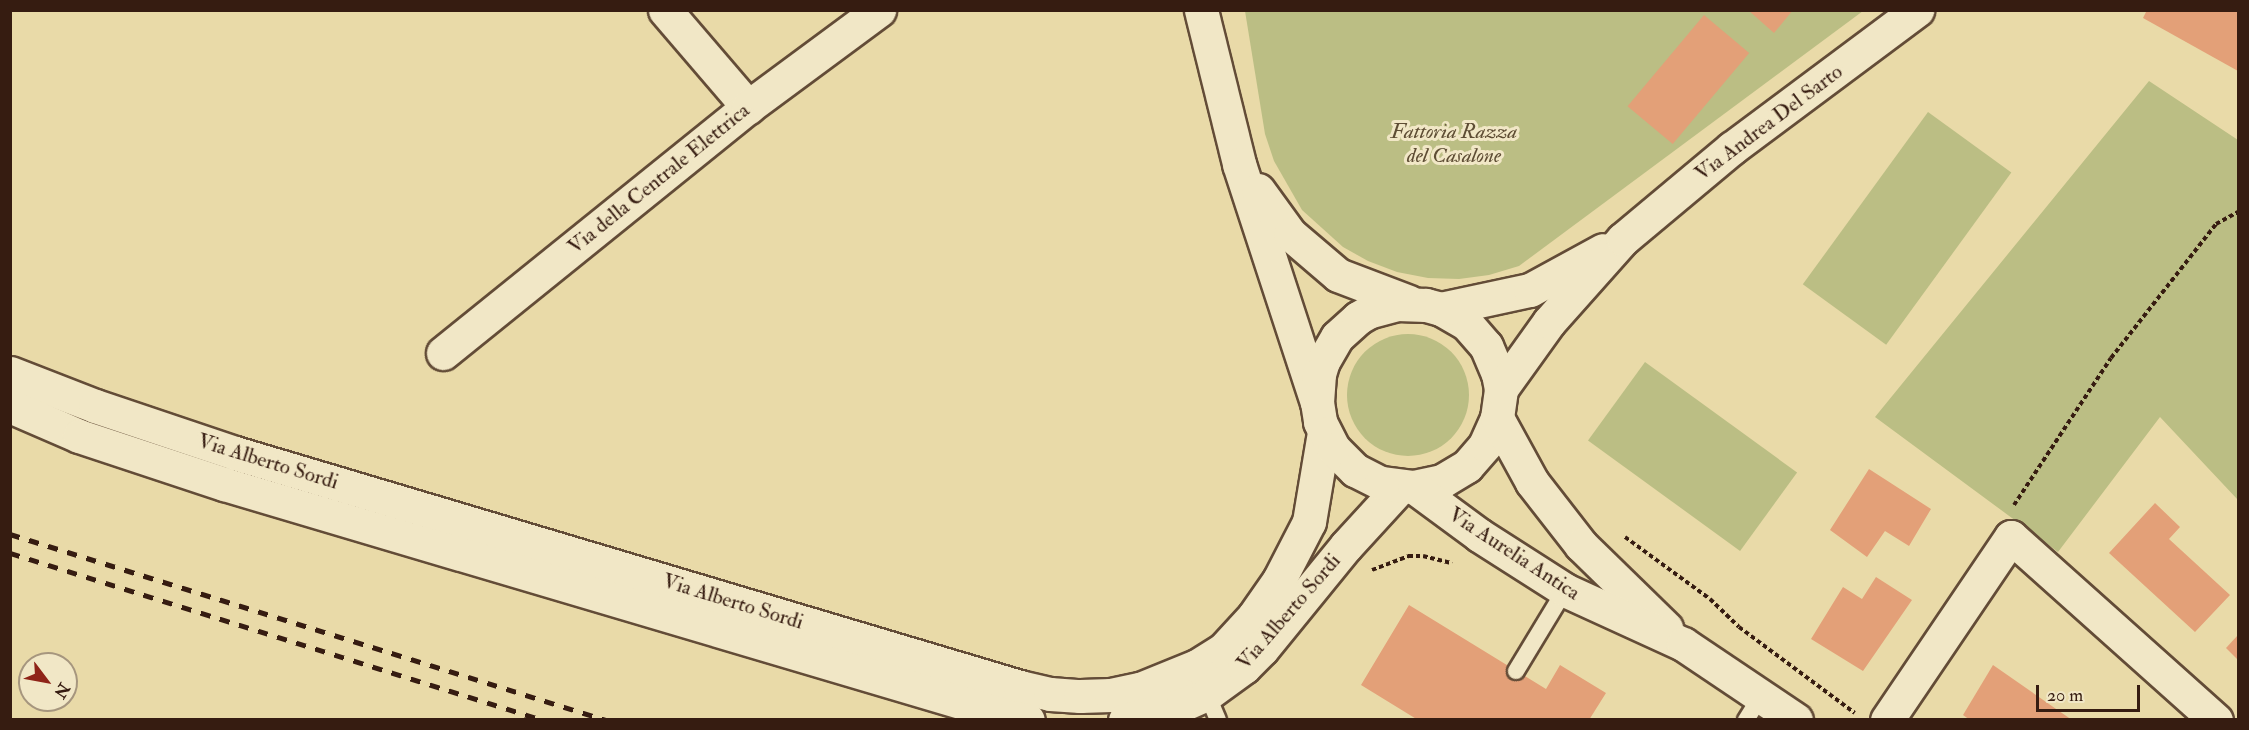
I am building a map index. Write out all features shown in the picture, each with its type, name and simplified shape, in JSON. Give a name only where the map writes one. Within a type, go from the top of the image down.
[{"type":"street","points":[[665,10],[748,107]]},
{"type":"street","name":"Via della Centrale Elettrica","points":[[443,353],[748,107],[879,10]]},
{"type":"street","points":[[1185,10],[1203,23]]},
{"type":"street","name":"Via Andrea Del Sarto","points":[[1499,404],[1549,322],[1623,239],[1732,148],[1917,10]]},
{"type":"street","name":"Via Aurelia Antica","points":[[1203,23],[1239,164],[1321,417],[1334,449],[1355,470],[1371,480],[1407,487],[1442,481],[1467,466],[1485,445],[1499,404]]},
{"type":"street","name":"Via Aurelia Antica","points":[[1239,164],[1290,234],[1314,257],[1338,275],[1426,306],[1467,324],[1478,334],[1493,360],[1499,404],[1532,482],[1581,545],[1683,645],[1753,708],[1796,720]]},
{"type":"street","name":"Via Andrea Del Sarto","points":[[1426,306],[1530,290],[1623,239]]},
{"type":"street","points":[[1321,417],[1319,374],[1323,361],[1347,327],[1377,309],[1426,306]]},
{"type":"street","name":"Via Alberto Sordi","points":[[10,373],[95,406],[235,453],[1020,687],[1050,694],[1080,696],[1120,693],[1169,679],[1223,650],[1246,624],[1279,580],[1309,522],[1321,417]]},
{"type":"street","name":"Via Alberto Sordi","points":[[10,406],[79,436],[224,484],[1011,717],[1028,720]]},
{"type":"street","name":"Via Aurelia Antica","points":[[1407,487],[1565,590],[1683,645]]},
{"type":"street","name":"Via Alberto Sordi","points":[[1125,720],[1182,705],[1213,707],[1224,683],[1262,649],[1346,546],[1407,487]]},
{"type":"street","points":[[1875,718],[2011,537],[2216,720]]},
{"type":"lane","points":[[1516,671],[1565,590]]},
{"type":"path","points":[[2012,507],[2111,358],[2216,224],[2238,212]]},
{"type":"path","points":[[1616,530],[1710,599],[1739,627],[1875,718]]},
{"type":"path","points":[[1371,570],[1408,556],[1423,556],[1452,563]]},
{"type":"green space","name":"Fattoria Razza del Casalone","points":[[1245,11],[1863,11],[1519,266],[1489,275],[1459,279],[1428,278],[1397,272],[1368,261],[1343,247],[1302,210],[1274,161],[1265,134]]},
{"type":"green space","points":[[2149,81],[2238,140],[2238,500],[2160,417],[2058,552],[1875,417]]},
{"type":"green space","points":[[1928,112],[2011,173],[1886,345],[1803,284]]},
{"type":"green space","points":[[1408,334],[1431,339],[1442,344],[1451,352],[1459,361],[1464,372],[1469,395],[1464,418],[1459,429],[1451,438],[1442,446],[1431,451],[1408,456],[1385,451],[1374,446],[1365,438],[1357,429],[1352,418],[1347,395],[1352,372],[1357,361],[1365,352],[1374,344],[1385,339]]},
{"type":"green space","points":[[1645,362],[1797,473],[1740,551],[1588,440]]},
{"type":"building","points":[[1748,10],[1793,10],[1774,33]]},
{"type":"building","points":[[2147,10],[2238,10],[2238,71],[2143,18]]},
{"type":"building","points":[[1704,15],[1749,53],[1673,144],[1628,106]]},
{"type":"building","points":[[1869,469],[1931,509],[1909,546],[1885,531],[1867,557],[1830,530]]},
{"type":"building","points":[[2155,503],[2180,527],[2169,539],[2230,595],[2195,632],[2109,553]]},
{"type":"building","points":[[1876,577],[1912,600],[1863,671],[1811,639],[1843,587],[1862,599]]},
{"type":"building","points":[[1409,605],[1546,689],[1560,665],[1606,693],[1589,720],[1418,720],[1361,685]]},
{"type":"building","points":[[2238,635],[2238,660],[2226,648]]},
{"type":"building","points":[[1993,665],[2072,720],[1970,720],[1963,715]]},
{"type":"railway","points":[[10,534],[606,720]]},
{"type":"railway","points":[[10,553],[543,720]]}]
